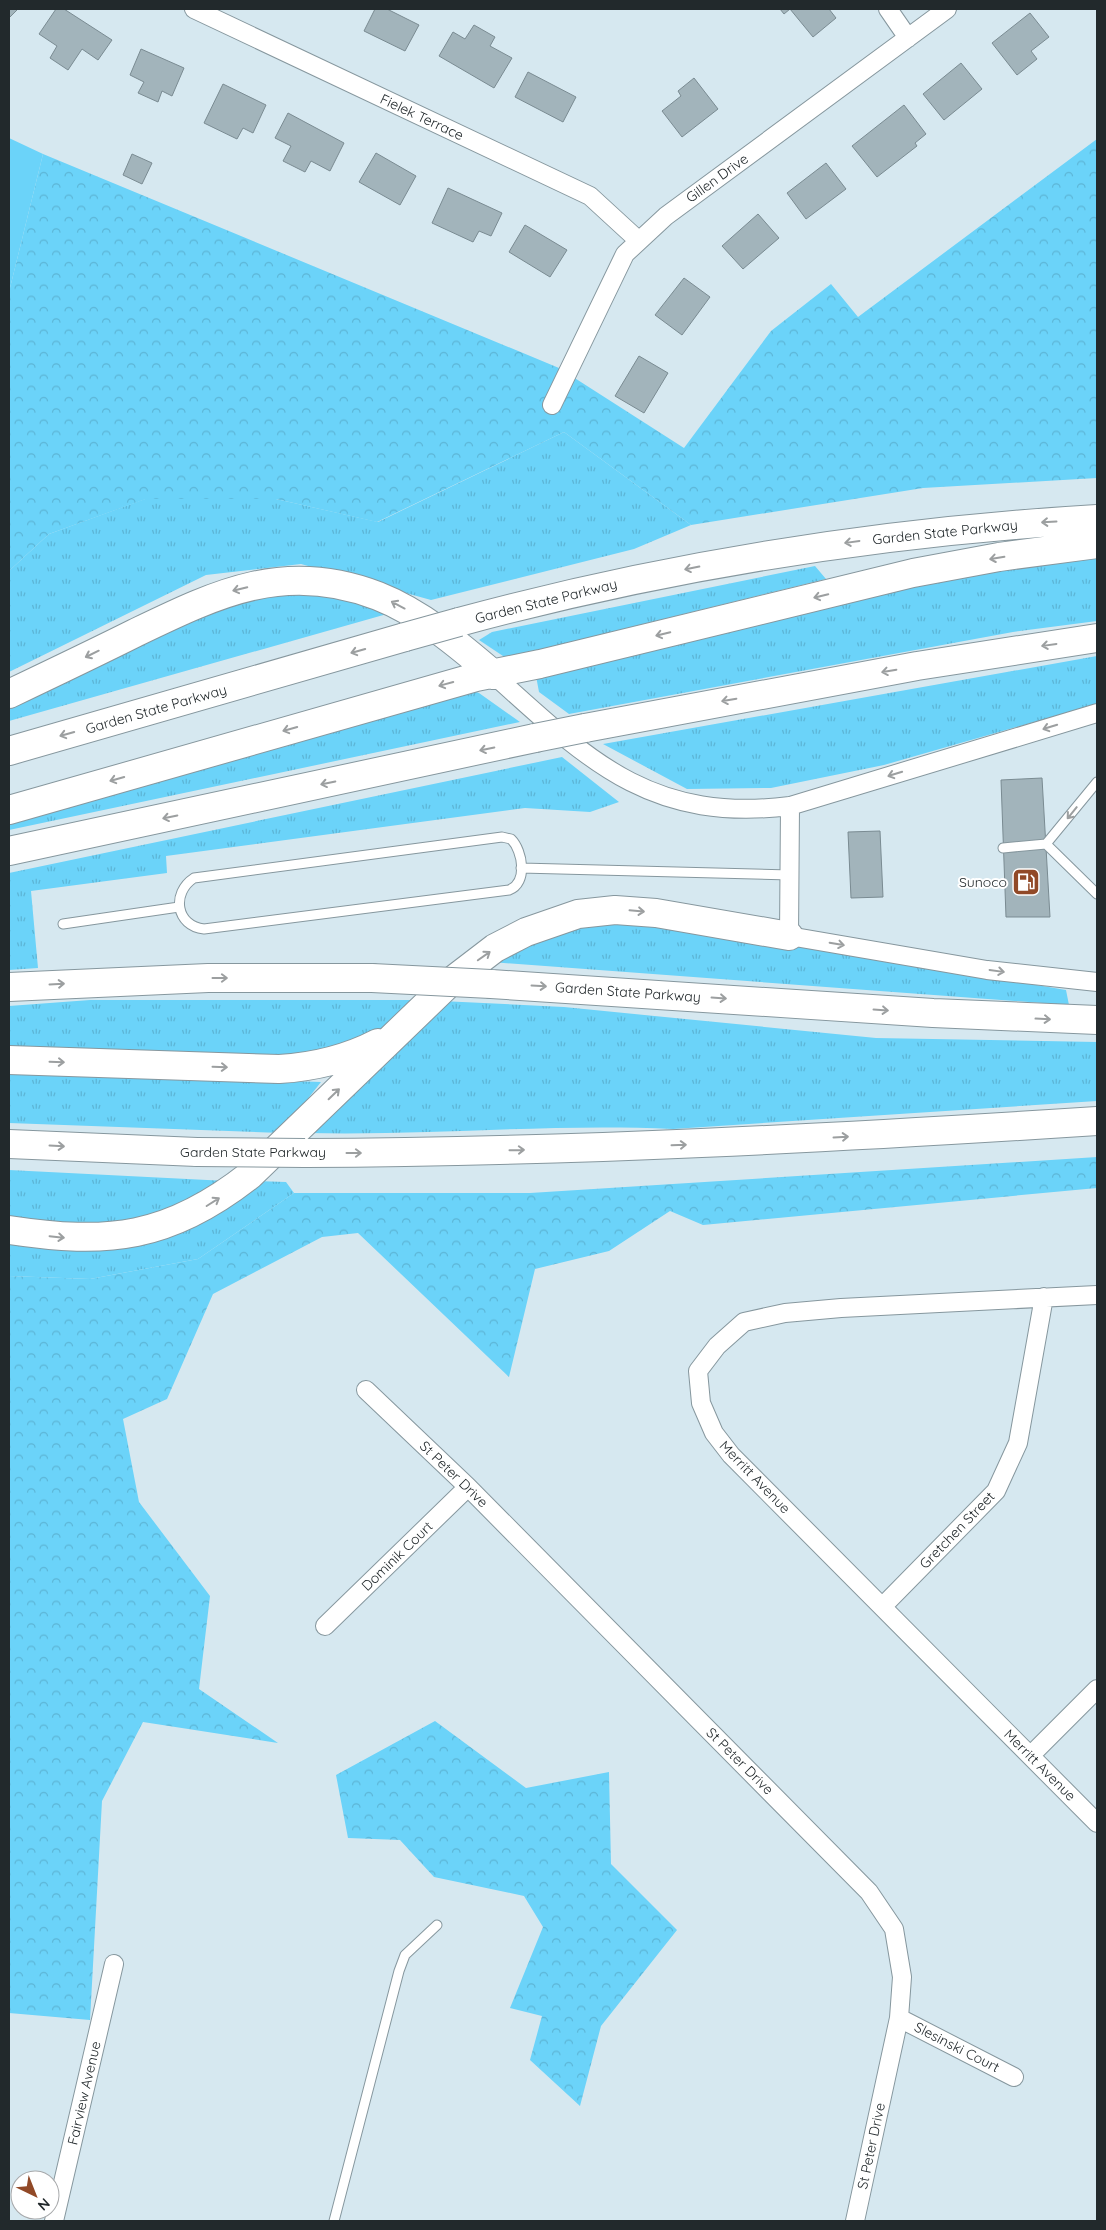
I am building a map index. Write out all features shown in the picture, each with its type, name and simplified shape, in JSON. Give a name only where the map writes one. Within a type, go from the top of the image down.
[{"type":"highway","name":"Garden State Parkway","points":[[9,751],[405,637],[590,588],[791,550],[993,525],[1097,519]]},
{"type":"highway","points":[[9,810],[476,677],[494,675],[913,573],[998,557],[1097,544]]},
{"type":"highway","points":[[9,694],[213,597],[253,585],[273,581],[295,580],[339,585],[395,603],[429,624],[494,675]]},
{"type":"highway","points":[[9,851],[585,728],[907,668],[1097,638]]},
{"type":"highway","points":[[9,1230],[67,1238],[106,1237],[151,1229],[192,1215],[232,1190],[250,1175],[448,984],[495,948],[542,925],[578,914],[615,910],[656,913],[789,936]]},
{"type":"highway","name":"Garden State Parkway","points":[[9,987],[208,978],[372,978],[933,1013],[1097,1020]]},
{"type":"highway","points":[[9,1060],[293,1068],[319,1064],[356,1054],[395,1034]]},
{"type":"highway","name":"Garden State Parkway","points":[[9,1144],[197,1152],[461,1152],[844,1137],[1097,1121]]},
{"type":"street","name":"Fielek Terrace","points":[[194,9],[590,196],[639,241]]},
{"type":"street","points":[[888,9],[908,38]]},
{"type":"street","name":"Gillen Drive","points":[[552,405],[625,254],[666,216],[947,9]]},
{"type":"street","points":[[494,675],[571,743],[603,767],[637,786],[680,801],[703,806],[748,810],[790,806],[1097,713]]},
{"type":"street","points":[[790,806],[789,936],[987,970],[1097,982]]},
{"type":"street","name":"Merritt Avenue","points":[[1097,1295],[841,1308],[785,1313],[744,1322],[717,1346],[698,1371],[701,1403],[714,1433],[731,1455],[1097,1823]]},
{"type":"street","name":"Gretchen Street","points":[[883,1606],[996,1491],[1018,1443],[1044,1297]]},
{"type":"street","name":"St Peter Drive","points":[[366,1390],[468,1487],[869,1892],[894,1929],[902,1977],[899,2018],[855,2221]]},
{"type":"street","name":"Dominik Court","points":[[325,1626],[468,1487]]},
{"type":"street","points":[[1031,1755],[1097,1689]]},
{"type":"street","name":"Fairview Avenue","points":[[54,2221],[114,1964]]},
{"type":"street","name":"Slesinski Court","points":[[899,2018],[1014,2076]]},
{"type":"lane","points":[[1003,848],[1046,844],[1097,782]]},
{"type":"lane","points":[[502,837],[511,839],[516,844],[520,854],[521,868],[520,881],[516,888],[508,890],[204,929],[196,928],[184,918],[179,907],[180,893],[186,883],[194,878],[502,837]]},
{"type":"lane","points":[[1046,844],[1097,894]]},
{"type":"lane","points":[[521,868],[790,875]]},
{"type":"lane","points":[[63,924],[179,907]]},
{"type":"lane","points":[[334,2221],[405,1955],[437,1925]]},
{"type":"green space","points":[[9,138],[43,154],[9,292]]},
{"type":"green space","points":[[1097,139],[1097,478],[923,488],[691,525],[564,432],[377,522],[276,499],[146,499],[49,534],[9,571],[9,292],[43,154],[559,368],[684,448],[771,331],[831,284],[858,317]]},
{"type":"green space","points":[[564,432],[691,525],[634,549],[431,600],[301,564],[206,575],[9,672],[9,571],[49,534],[145,499],[276,499],[378,522]]},
{"type":"green space","points":[[1097,557],[1097,621],[1013,632],[569,714],[539,692],[536,676],[953,570]]},
{"type":"green space","points":[[815,566],[826,579],[506,658],[479,640],[492,632]]},
{"type":"green space","points":[[304,588],[394,612],[9,721],[9,700],[219,602]]},
{"type":"green space","points":[[1097,656],[1097,704],[884,765],[771,788],[687,789],[603,744]]},
{"type":"green space","points":[[461,686],[479,693],[520,722],[9,830],[9,822]]},
{"type":"green space","points":[[562,757],[619,802],[590,812],[525,808],[166,856],[167,873],[31,891],[38,968],[9,970],[9,873]]},
{"type":"green space","points":[[589,923],[650,924],[840,952],[1066,990],[1069,1005],[491,962],[515,946]]},
{"type":"green space","points":[[90,1000],[418,1000],[393,1024],[350,1046],[291,1059],[9,1050],[9,1006]]},
{"type":"green space","points":[[441,1001],[564,1007],[876,1038],[1097,1042],[1097,1101],[673,1129],[536,1128],[398,1133],[306,1133]]},
{"type":"green space","points":[[9,1072],[321,1082],[281,1133],[9,1123]]},
{"type":"green space","points":[[1097,1157],[1097,1188],[703,1225],[670,1211],[609,1251],[535,1269],[509,1377],[358,1233],[322,1237],[213,1294],[167,1399],[123,1419],[139,1502],[210,1596],[199,1689],[278,1743],[143,1722],[102,1801],[90,2020],[9,2013],[9,1276],[90,1279],[198,1259],[294,1193],[530,1193]]},
{"type":"green space","points":[[9,1170],[227,1181],[135,1225],[9,1222]]},
{"type":"green space","points":[[255,1181],[286,1182],[294,1193],[198,1259],[90,1279],[9,1276],[9,1241],[124,1241]]},
{"type":"green space","points":[[435,1721],[526,1788],[609,1772],[611,1864],[677,1930],[601,2026],[580,2106],[530,2060],[542,2016],[510,2008],[543,1927],[524,1896],[434,1877],[400,1840],[348,1838],[336,1775]]},
{"type":"building","points":[[9,9],[18,9],[9,18]]},
{"type":"building","points":[[56,9],[64,9],[112,40],[98,60],[82,49],[68,70],[50,58],[57,46],[39,34]]},
{"type":"building","points":[[375,9],[387,9],[419,25],[405,51],[364,31]]},
{"type":"building","points":[[780,9],[790,9],[784,14]]},
{"type":"building","points":[[790,9],[829,9],[836,18],[813,37]]},
{"type":"building","points":[[1030,13],[1049,37],[1031,51],[1037,59],[1017,75],[992,43]]},
{"type":"building","points":[[474,25],[495,37],[490,46],[512,58],[494,88],[439,56],[453,32],[465,39]]},
{"type":"building","points":[[141,49],[184,68],[172,96],[162,91],[158,102],[138,93],[144,82],[130,75]]},
{"type":"building","points":[[961,63],[982,89],[944,120],[923,94]]},
{"type":"building","points":[[528,72],[576,97],[563,122],[515,97]]},
{"type":"building","points":[[694,78],[718,109],[682,137],[662,111],[681,96],[678,91]]},
{"type":"building","points":[[223,84],[266,105],[253,133],[243,128],[237,139],[204,123]]},
{"type":"building","points":[[904,105],[926,134],[915,143],[917,146],[877,177],[852,146]]},
{"type":"building","points":[[288,113],[344,143],[330,171],[311,161],[305,172],[283,161],[291,146],[275,138]]},
{"type":"building","points":[[376,153],[416,176],[400,205],[359,182]]},
{"type":"building","points":[[132,154],[152,163],[142,184],[123,175]]},
{"type":"building","points":[[826,163],[846,189],[806,219],[787,193]]},
{"type":"building","points":[[448,188],[502,213],[491,236],[479,231],[473,242],[432,223]]},
{"type":"building","points":[[758,214],[779,238],[743,269],[722,246]]},
{"type":"building","points":[[525,225],[567,250],[550,277],[509,252]]},
{"type":"building","points":[[684,278],[710,297],[682,335],[655,315]]},
{"type":"building","points":[[639,356],[668,373],[644,413],[615,396]]},
{"type":"building","name":"Sunoco","points":[[1042,778],[1050,917],[1006,917],[1001,780]]},
{"type":"building","points":[[880,831],[883,897],[851,898],[848,832]]},
{"type":"place","name":"Sunoco","points":[[1026,882]]}]
